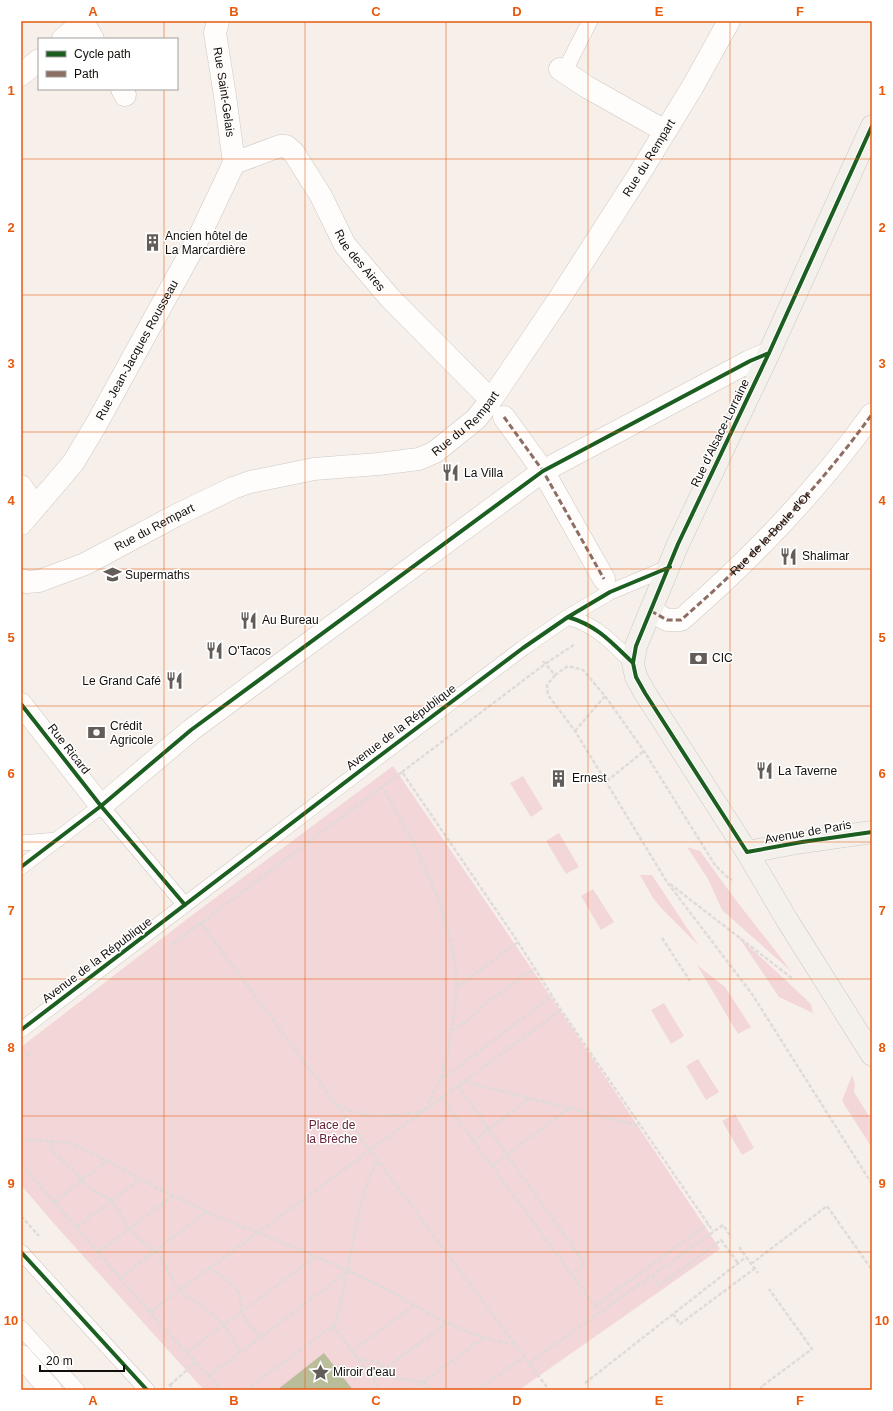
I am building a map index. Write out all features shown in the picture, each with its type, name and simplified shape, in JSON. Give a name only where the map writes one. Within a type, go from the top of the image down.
[{"type":"main road","name":"Rue d'Alsace-Lorraine","points":[[633,663],[636,646],[690,520],[769,353],[872,126]]},
{"type":"main road","points":[[633,663],[636,677],[645,692],[747,852],[787,920],[872,1056]]},
{"type":"main road","name":"Avenue de Paris","points":[[747,852],[872,832]]},
{"type":"street","name":"Rue Saint-Gelais","points":[[218,21],[215,34],[226,96],[234,163]]},
{"type":"street","name":"Rue du Rempart","points":[[21,580],[28,582],[39,581],[85,564],[181,513],[233,488],[250,482],[314,469],[419,459],[435,452],[476,419],[498,409],[593,245],[638,176],[693,86],[729,21]]},
{"type":"street","points":[[65,38],[86,27]]},
{"type":"street","points":[[21,75],[38,61]]},
{"type":"street","points":[[562,70],[587,87],[665,131]]},
{"type":"street","name":"Rue des Aires","points":[[234,163],[280,146],[286,146],[294,153],[321,196],[345,245],[390,298],[498,409],[543,471],[604,579]]},
{"type":"street","name":"Rue Jean-Jacques Rousseau","points":[[21,524],[73,463],[98,424],[199,237],[234,163]]},
{"type":"street","points":[[102,806],[191,730],[543,471],[738,367],[769,353]]},
{"type":"street","name":"Rue de la Boule d'Or","points":[[651,611],[667,620],[681,620],[698,605],[760,545],[813,488],[858,434],[872,414]]},
{"type":"street","points":[[21,486],[35,506]]},
{"type":"street","name":"Rue Ricard","points":[[21,704],[102,806]]},
{"type":"street","points":[[21,1356],[51,1390]]},
{"type":"lane","points":[[562,70],[590,21]]},
{"type":"lane","name":"Avenue de la République","points":[[21,1030],[523,648],[568,617],[610,592],[670,567]]},
{"type":"lane","points":[[568,617],[582,621],[596,629],[633,663]]},
{"type":"lane","points":[[21,867],[102,806],[185,905]]},
{"type":"lane","points":[[21,843],[57,840]]},
{"type":"lane","points":[[21,1252],[147,1390]]},
{"type":"lane","points":[[21,1328],[77,1390]]},
{"type":"path","points":[[170,947],[545,664],[575,643]]},
{"type":"path","points":[[545,664],[555,675]]},
{"type":"path","points":[[735,882],[726,876],[715,865],[644,751],[605,696],[583,670],[568,666],[555,675],[546,685],[548,695],[575,731],[607,781],[667,882],[752,994],[872,1184]]},
{"type":"path","points":[[575,731],[605,696]]},
{"type":"path","points":[[607,781],[644,751]]},
{"type":"path","points":[[402,772],[518,942],[561,1010],[713,1232]]},
{"type":"path","points":[[382,787],[414,846],[434,889],[448,930],[455,966],[456,1003],[450,1043],[440,1080],[424,1111]]},
{"type":"path","points":[[667,882],[798,984]]},
{"type":"path","points":[[185,905],[201,923],[549,1390]]},
{"type":"path","points":[[662,938],[690,981]]},
{"type":"path","points":[[456,988],[518,942]]},
{"type":"path","points":[[452,1032],[475,1015],[482,1006],[534,968]]},
{"type":"path","points":[[440,1080],[552,996]]},
{"type":"path","points":[[150,1312],[561,1010]]},
{"type":"path","points":[[21,1059],[33,1050]]},
{"type":"path","points":[[464,1082],[641,1126]]},
{"type":"path","points":[[458,1086],[585,1264],[571,1274]]},
{"type":"path","points":[[442,1098],[600,1313]]},
{"type":"path","points":[[473,1140],[531,1098]]},
{"type":"path","points":[[337,1105],[359,1113],[387,1115],[409,1114],[424,1111]]},
{"type":"path","points":[[492,1166],[569,1108]]},
{"type":"path","points":[[21,1140],[52,1140],[68,1143],[86,1150],[173,1196],[315,1256],[379,1285],[448,1323],[484,1337],[515,1344]]},
{"type":"path","points":[[52,1140],[51,1149],[56,1155],[70,1167],[89,1188],[111,1201],[135,1235],[160,1256],[180,1290],[224,1324],[240,1352]]},
{"type":"path","points":[[245,1390],[334,1325],[348,1271],[365,1189],[371,1171],[378,1160]]},
{"type":"path","points":[[54,1202],[107,1161]]},
{"type":"path","points":[[21,1164],[150,1312],[222,1390]]},
{"type":"path","points":[[76,1227],[140,1179]]},
{"type":"path","points":[[98,1252],[173,1196]]},
{"type":"path","points":[[751,1264],[827,1206],[872,1270]]},
{"type":"path","points":[[120,1278],[207,1211]]},
{"type":"path","points":[[595,1306],[708,1224]]},
{"type":"path","points":[[529,1363],[723,1225],[731,1237]]},
{"type":"path","points":[[652,1275],[659,1286],[721,1240],[738,1262]]},
{"type":"path","points":[[739,1247],[758,1273]]},
{"type":"path","points":[[187,1352],[315,1256]]},
{"type":"path","points":[[585,1383],[746,1257]]},
{"type":"path","points":[[210,1268],[225,1279],[239,1294],[245,1319],[254,1331],[262,1336]]},
{"type":"path","points":[[673,1314],[680,1324],[754,1269]]},
{"type":"path","points":[[209,1376],[348,1271]]},
{"type":"path","points":[[763,1390],[761,1387],[812,1349],[769,1289]]},
{"type":"path","points":[[352,1351],[415,1305]]},
{"type":"path","points":[[372,1378],[448,1323]]},
{"type":"path","points":[[333,1326],[381,1390]]},
{"type":"path","points":[[412,1390],[484,1337]]},
{"type":"path","points":[[469,1390],[480,1389],[524,1357]]},
{"type":"path","points":[[358,1360],[378,1362],[396,1378],[423,1382],[429,1390]]},
{"type":"path","points":[[174,1390],[170,1385],[196,1362]]},
{"type":"green space","name":"Place de la Brèche","points":[[393,766],[579,1038],[720,1249],[519,1390],[204,1390],[21,1185],[21,1047],[195,913]]},
{"type":"green space","points":[[523,776],[543,809],[531,817],[510,783]]},
{"type":"green space","points":[[559,833],[579,867],[566,874],[546,841]]},
{"type":"green space","points":[[687,847],[700,851],[792,972],[722,910],[708,879]]},
{"type":"green space","points":[[640,875],[652,875],[699,946],[662,909],[653,898]]},
{"type":"green space","points":[[593,889],[614,922],[601,930],[581,896]]},
{"type":"green space","points":[[738,936],[811,1004],[813,1013],[779,997]]},
{"type":"green space","points":[[697,965],[725,987],[751,1027],[738,1034]]},
{"type":"green space","points":[[664,1003],[684,1036],[671,1044],[651,1010]]},
{"type":"green space","points":[[698,1059],[719,1092],[706,1100],[686,1066]]},
{"type":"green space","points":[[852,1075],[855,1084],[854,1092],[872,1121],[872,1148],[842,1101]]},
{"type":"green space","points":[[735,1114],[754,1148],[742,1155],[722,1121]]},
{"type":"shaded area","name":"Miroir d'eau","points":[[324,1353],[353,1390],[277,1390]]},
{"type":"marked path","points":[[651,611],[667,620],[681,620],[707,597],[758,548],[806,496],[830,469],[872,414]]},
{"type":"marked path","points":[[504,417],[543,471],[604,579]]},
{"type":"cycle path","points":[[872,126],[769,353],[678,544],[636,646],[633,663],[636,677],[645,693],[747,852],[872,832]]},
{"type":"cycle path","points":[[21,867],[101,806],[191,730],[543,471],[750,361],[769,353]]},
{"type":"cycle path","points":[[568,617],[610,592],[670,567]]},
{"type":"cycle path","points":[[21,1030],[373,761],[523,648],[568,617],[596,630],[633,663]]},
{"type":"cycle path","points":[[21,704],[101,806],[185,905]]},
{"type":"cycle path","points":[[21,1252],[147,1390]]},
{"type":"place","name":"Ancien hôtel de La Marcardière","points":[[152,243]]},
{"type":"place","name":"La Villa","points":[[451,473]]},
{"type":"place","name":"Shalimar","points":[[789,556]]},
{"type":"place","name":"Supermaths","points":[[112,575]]},
{"type":"place","name":"Au Bureau","points":[[249,620]]},
{"type":"place","name":"O'Tacos","points":[[215,651]]},
{"type":"place","name":"CIC","points":[[699,658]]},
{"type":"place","name":"Le Grand Café","points":[[174,681]]},
{"type":"place","name":"Crédit Agricole","points":[[97,733]]},
{"type":"place","name":"La Taverne","points":[[765,771]]},
{"type":"place","name":"Ernest","points":[[559,778]]},
{"type":"place","name":"Miroir d'eau","points":[[320,1372]]}]
